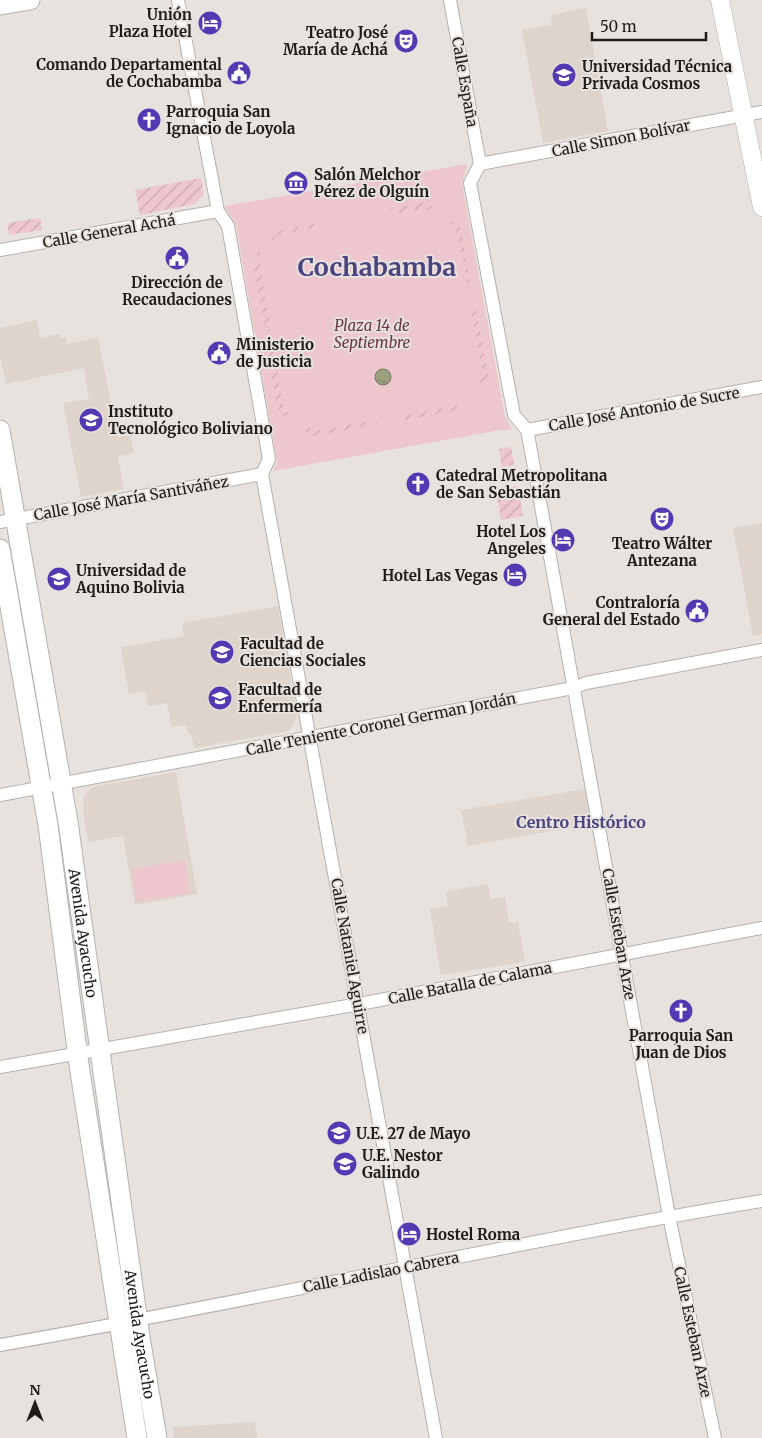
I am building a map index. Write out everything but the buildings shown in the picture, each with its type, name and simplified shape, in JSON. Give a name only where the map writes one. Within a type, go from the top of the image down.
[{"type":"main road","points":[[0,5],[30,0]]},
{"type":"main road","points":[[720,0],[762,207]]},
{"type":"main road","name":"Avenida Ayacucho","points":[[0,430],[9,521],[62,784],[138,1321],[157,1438]]},
{"type":"main road","name":"Avenida Ayacucho","points":[[0,549],[42,787],[78,1052],[137,1438]]},
{"type":"street","points":[[178,0],[218,211],[228,226],[269,459],[262,474]]},
{"type":"street","name":"Calle España","points":[[450,0],[480,164]]},
{"type":"street","name":"Calle Simon Bolívar","points":[[480,164],[762,112]]},
{"type":"street","points":[[480,164],[470,183],[514,415],[526,430]]},
{"type":"street","name":"Calle General Achá","points":[[0,250],[218,211]]},
{"type":"street","name":"Calle José Antonio de Sucre","points":[[526,430],[762,387]]},
{"type":"street","name":"Calle Esteban Arze","points":[[526,430],[623,954],[669,1216],[715,1438]]},
{"type":"street","name":"Calle José María Santiváñez","points":[[9,521],[262,474]]},
{"type":"street","name":"Calle Nataniel Aguirre","points":[[262,474],[436,1438]]},
{"type":"street","name":"Calle Teniente Coronel German Jordán","points":[[0,795],[573,688],[586,683],[762,650]]},
{"type":"street","name":"Calle Batalla de Calama","points":[[0,1067],[359,1004],[762,928]]},
{"type":"street","name":"Calle Ladislao Cabrera","points":[[0,1345],[119,1325],[405,1266],[669,1216],[762,1201]]},
{"type":"shaded area","name":"Universidad Técnica Privada Cosmos","points":[[586,8],[608,131],[543,143],[522,30],[552,25],[551,15]]},
{"type":"shaded area","points":[[37,320],[40,338],[60,334],[60,338],[65,337],[67,344],[98,338],[118,437],[130,435],[134,453],[118,456],[124,489],[81,497],[63,403],[89,399],[84,368],[6,384],[0,355],[0,328]]},
{"type":"shaded area","points":[[762,523],[762,634],[753,636],[733,528]]},
{"type":"shaded area","points":[[278,606],[297,718],[289,731],[194,748],[191,734],[188,734],[186,725],[171,727],[167,703],[148,706],[145,691],[129,694],[121,647],[184,636],[182,623]]},
{"type":"shaded area","points":[[176,772],[197,894],[135,905],[123,836],[88,842],[83,810],[84,796],[92,787]]},
{"type":"shaded area","points":[[585,789],[591,824],[468,846],[461,810]]},
{"type":"shaded area","points":[[488,884],[491,899],[505,897],[509,923],[518,922],[525,962],[441,975],[430,909],[448,906],[446,891]]},
{"type":"shaded area","points":[[255,1422],[257,1438],[174,1438],[173,1427]]},
{"type":"green space","name":"Plaza 14 de Septiembre","points":[[467,164],[462,184],[505,417],[512,430],[501,430],[273,471],[277,462],[236,225],[225,206]]},
{"type":"green space","points":[[201,178],[204,194],[195,204],[140,215],[135,190]]},
{"type":"green space","points":[[426,202],[433,207],[430,211],[425,208],[391,215],[390,209]]},
{"type":"green space","points":[[40,218],[42,230],[9,235],[7,223]]},
{"type":"green space","points":[[453,221],[460,225],[472,290],[469,290],[456,229],[450,225]]},
{"type":"green space","points":[[319,223],[320,227],[277,235],[273,240],[270,238],[275,231]]},
{"type":"green space","points":[[259,252],[263,255],[259,262],[271,331],[266,332],[253,262]]},
{"type":"green space","points":[[475,304],[488,375],[481,384],[478,381],[483,373],[470,305]]},
{"type":"green space","points":[[266,342],[271,342],[284,410],[291,415],[287,419],[279,413]]},
{"type":"green space","points":[[466,398],[469,401],[464,409],[405,420],[405,415],[461,405]]},
{"type":"green space","points":[[376,420],[377,424],[313,436],[305,431],[308,427],[314,431]]},
{"type":"green space","points":[[511,447],[514,465],[502,467],[499,449]]},
{"type":"green space","points":[[518,486],[523,516],[501,520],[496,490]]},
{"type":"green space","points":[[185,860],[190,893],[137,902],[131,869]]},
{"type":"water","points":[[380,369],[386,369],[391,374],[389,383],[380,385],[375,380],[375,374]]},
{"type":"place","name":"Unión Plaza Hotel","points":[[210,23]]},
{"type":"place","name":"Teatro José María de Achá","points":[[406,41]]},
{"type":"place","name":"Comando Departamental de Cochabamba","points":[[239,73]]},
{"type":"place","name":"Universidad Técnica Privada Cosmos","points":[[564,75]]},
{"type":"place","name":"Parroquia San Ignacio de Loyola","points":[[149,120]]},
{"type":"place","name":"Salón Melchor Pérez de Olguín","points":[[296,183]]},
{"type":"place","name":"Dirección de Recaudaciones","points":[[177,258]]},
{"type":"place","name":"Ministerio de Justicia","points":[[219,353]]},
{"type":"place","name":"Instituto Tecnológico Boliviano","points":[[91,420]]},
{"type":"place","name":"Catedral Metropolitana de San Sebastián","points":[[418,484]]},
{"type":"place","name":"Teatro Wálter Antezana","points":[[662,519]]},
{"type":"place","name":"Hotel Los Angeles","points":[[563,540]]},
{"type":"place","name":"Hotel Las Vegas","points":[[515,575]]},
{"type":"place","name":"Universidad de Aquino Bolivia","points":[[59,579]]},
{"type":"place","name":"Contraloría General del Estado","points":[[697,611]]},
{"type":"place","name":"Facultad de Ciencias Sociales","points":[[222,652]]},
{"type":"place","name":"Facultad de Enfermería","points":[[220,698]]},
{"type":"place","name":"Parroquia San Juan de Dios","points":[[681,1011]]},
{"type":"place","name":"U.E. 27 de Mayo","points":[[339,1133]]},
{"type":"place","name":"U.E. Nestor Galindo","points":[[345,1164]]},
{"type":"place","name":"Hostel Roma","points":[[409,1234]]},
{"type":"district","name":"Cochabamba","points":[[377,267]]},
{"type":"district","name":"Centro Histórico","points":[[581,822]]}]
